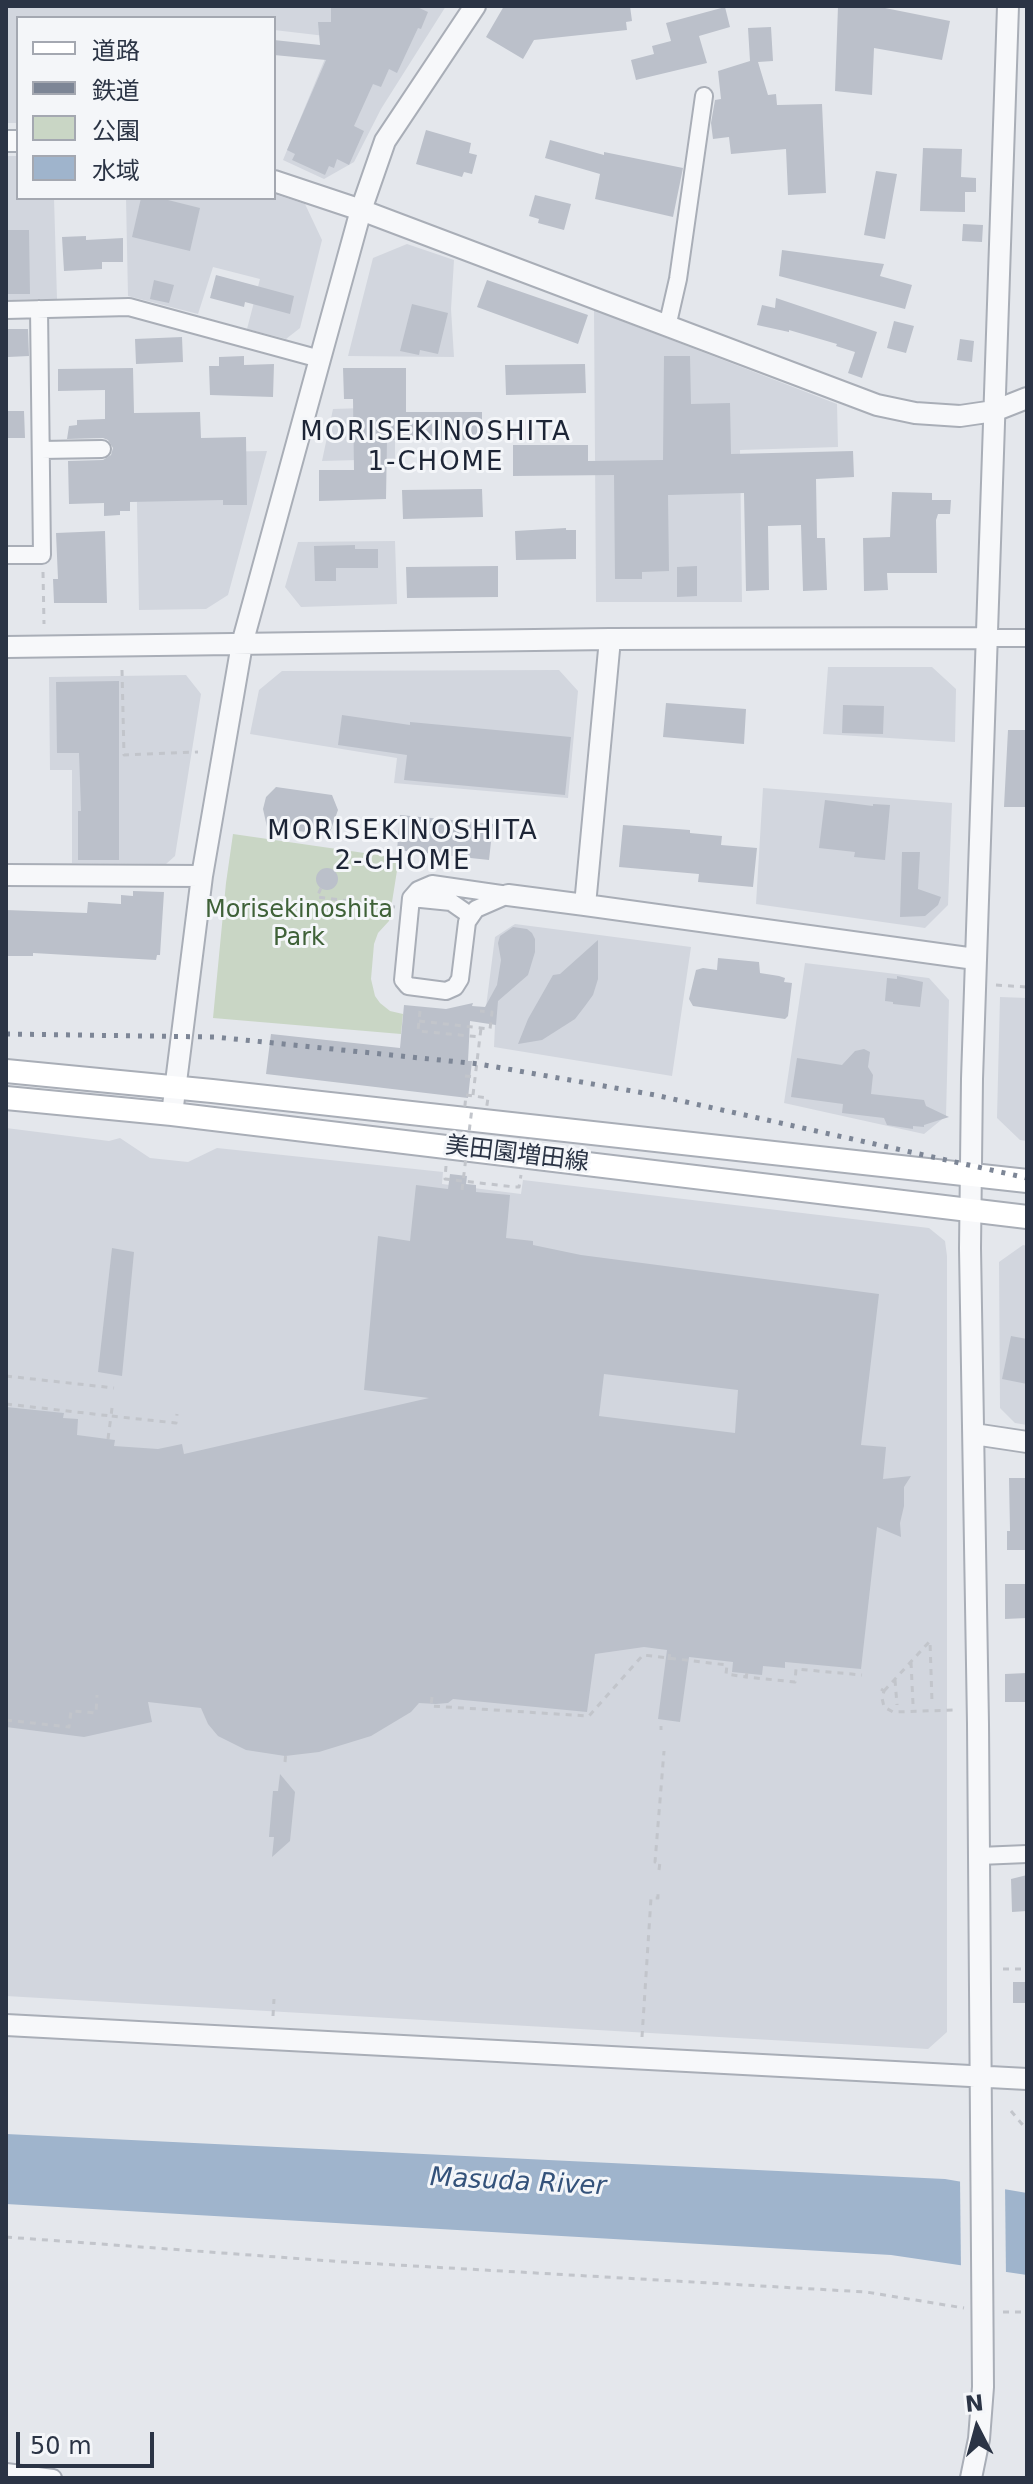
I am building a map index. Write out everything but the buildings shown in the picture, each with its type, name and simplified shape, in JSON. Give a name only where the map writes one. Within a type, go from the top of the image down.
[{"type":"main road","name":"美田園増田線","points":[[6,1071],[1027,1181]]},
{"type":"main road","name":"美田園増田線","points":[[6,1098],[172,1114],[1027,1217]]},
{"type":"street","points":[[172,1114],[202,876],[242,644],[361,210],[385,141],[475,6]]},
{"type":"street","points":[[971,2478],[979,2439],[983,2387],[983,2303],[971,1173],[975,959],[1008,6]]},
{"type":"street","points":[[667,327],[678,279],[704,96]]},
{"type":"street","points":[[276,182],[361,210],[877,405],[915,413],[952,416],[994,411],[1027,398]]},
{"type":"street","points":[[6,310],[129,307],[320,359]]},
{"type":"street","points":[[6,555],[42,555],[39,309]]},
{"type":"street","points":[[41,450],[102,449]]},
{"type":"street","points":[[6,647],[610,639],[1027,638]]},
{"type":"street","points":[[585,905],[610,639]]},
{"type":"street","points":[[6,875],[202,876]]},
{"type":"street","points":[[508,895],[476,909],[467,922],[460,979],[455,987],[446,991],[408,986],[402,972],[411,898],[418,890],[432,884],[975,959]]},
{"type":"street","points":[[411,898],[451,902],[471,916]]},
{"type":"street","points":[[974,1434],[1027,1442]]},
{"type":"street","points":[[979,1856],[1027,1854]]},
{"type":"street","points":[[6,2025],[1027,2079]]},
{"type":"street","points":[[6,2472],[53,2478]]},
{"type":"path","points":[[42,555],[44,624]]},
{"type":"path","points":[[122,670],[124,755],[198,752]]},
{"type":"path","points":[[321,888],[317,897],[395,907]]},
{"type":"path","points":[[996,985],[1027,987]]},
{"type":"path","points":[[420,1011],[418,1031],[480,1037]]},
{"type":"path","points":[[419,1021],[490,1029],[492,1012],[480,1011]]},
{"type":"path","points":[[466,1098],[466,1095],[473,1098],[481,1028]]},
{"type":"path","points":[[465,1076],[475,1077]]},
{"type":"path","points":[[462,1190],[472,1108]]},
{"type":"path","points":[[446,1166],[445,1179],[453,1180],[519,1187],[521,1175]]},
{"type":"path","points":[[6,1376],[114,1388]]},
{"type":"path","points":[[6,1404],[176,1423],[177,1414]]},
{"type":"path","points":[[35,1415],[36,1408]]},
{"type":"path","points":[[108,1439],[112,1408]]},
{"type":"path","points":[[932,1702],[930,1641],[882,1690],[882,1703],[893,1712],[955,1710]]},
{"type":"path","points":[[669,1659],[670,1650]]},
{"type":"path","points":[[432,1697],[431,1706],[589,1716],[643,1655],[727,1665],[726,1674],[795,1682],[796,1669],[862,1675]]},
{"type":"path","points":[[911,1662],[913,1704]]},
{"type":"path","points":[[895,1680],[897,1705]]},
{"type":"path","points":[[6,1720],[69,1727],[71,1711],[96,1713],[97,1695]]},
{"type":"path","points":[[285,1762],[286,1751]]},
{"type":"path","points":[[659,1870],[660,1862],[655,1862],[664,1751]]},
{"type":"path","points":[[642,2037],[651,1898],[658,1898],[658,1894]]},
{"type":"path","points":[[1003,1969],[1027,1969]]},
{"type":"path","points":[[273,2016],[274,1999]]},
{"type":"path","points":[[1011,2111],[1027,2130]]},
{"type":"path","points":[[6,2237],[345,2262],[866,2292],[983,2303],[1027,2312]]},
{"type":"shaded area","points":[[6,6],[446,6],[381,109],[354,162],[324,179],[283,160],[334,37],[276,30],[276,16],[16,16],[16,123],[6,123]]},
{"type":"shaded area","points":[[6,156],[16,156],[16,200],[54,200],[57,299],[6,300]]},
{"type":"shaded area","points":[[276,195],[305,204],[322,240],[300,328],[286,339],[247,329],[260,279],[213,267],[198,314],[128,296],[126,200],[276,200]]},
{"type":"shaded area","points":[[407,244],[454,260],[451,309],[454,357],[348,356],[373,258]]},
{"type":"shaded area","points":[[594,310],[837,404],[838,447],[740,450],[742,602],[596,602]]},
{"type":"shaded area","points":[[395,407],[395,459],[322,461],[333,409]]},
{"type":"shaded area","points":[[267,451],[228,595],[206,609],[139,610],[136,453]]},
{"type":"shaded area","points":[[395,541],[397,604],[301,607],[285,587],[298,542]]},
{"type":"shaded area","points":[[828,667],[932,667],[956,689],[955,742],[823,734]]},
{"type":"shaded area","points":[[559,670],[578,691],[568,798],[394,783],[397,758],[250,734],[259,690],[282,671]]},
{"type":"shaded area","points":[[186,675],[201,694],[175,856],[166,864],[72,863],[72,770],[50,770],[49,677]]},
{"type":"shaded area","points":[[763,788],[952,803],[948,905],[925,928],[756,904]]},
{"type":"shaded area","points":[[515,924],[691,947],[672,1076],[494,1047],[495,1025],[486,1007],[495,937]]},
{"type":"shaded area","points":[[805,963],[929,978],[949,1000],[946,1116],[924,1134],[784,1103]]},
{"type":"shaded area","points":[[1000,997],[1027,998],[1027,1141],[1020,1140],[997,1118]]},
{"type":"shaded area","points":[[6,1128],[109,1141],[120,1138],[150,1158],[188,1162],[217,1148],[443,1172],[442,1184],[521,1194],[523,1180],[929,1228],[945,1241],[947,2032],[928,2049],[6,1996]]},
{"type":"shaded area","points":[[1023,1245],[1027,1246],[1027,1425],[1015,1423],[1000,1408],[999,1262]]},
{"type":"green space","name":"Morisekinoshita Park","points":[[233,834],[399,858],[389,921],[378,933],[374,944],[371,979],[380,1003],[390,1011],[403,1014],[401,1034],[213,1018]]},
{"type":"water","name":"Masuda River","points":[[6,2134],[945,2179],[1027,2193],[1027,2275],[891,2255],[6,2204]]},
{"type":"pier","points":[[960,2178],[1005,2185],[1006,2278],[961,2271]]},
{"type":"railway","points":[[6,1034],[215,1037],[479,1064],[655,1095],[1027,1178]]},
{"type":"district","name":"MORISEKINOSHITA 1-CHOME","points":[[436,448]]},
{"type":"district","name":"MORISEKINOSHITA 2-CHOME","points":[[403,847]]}]
